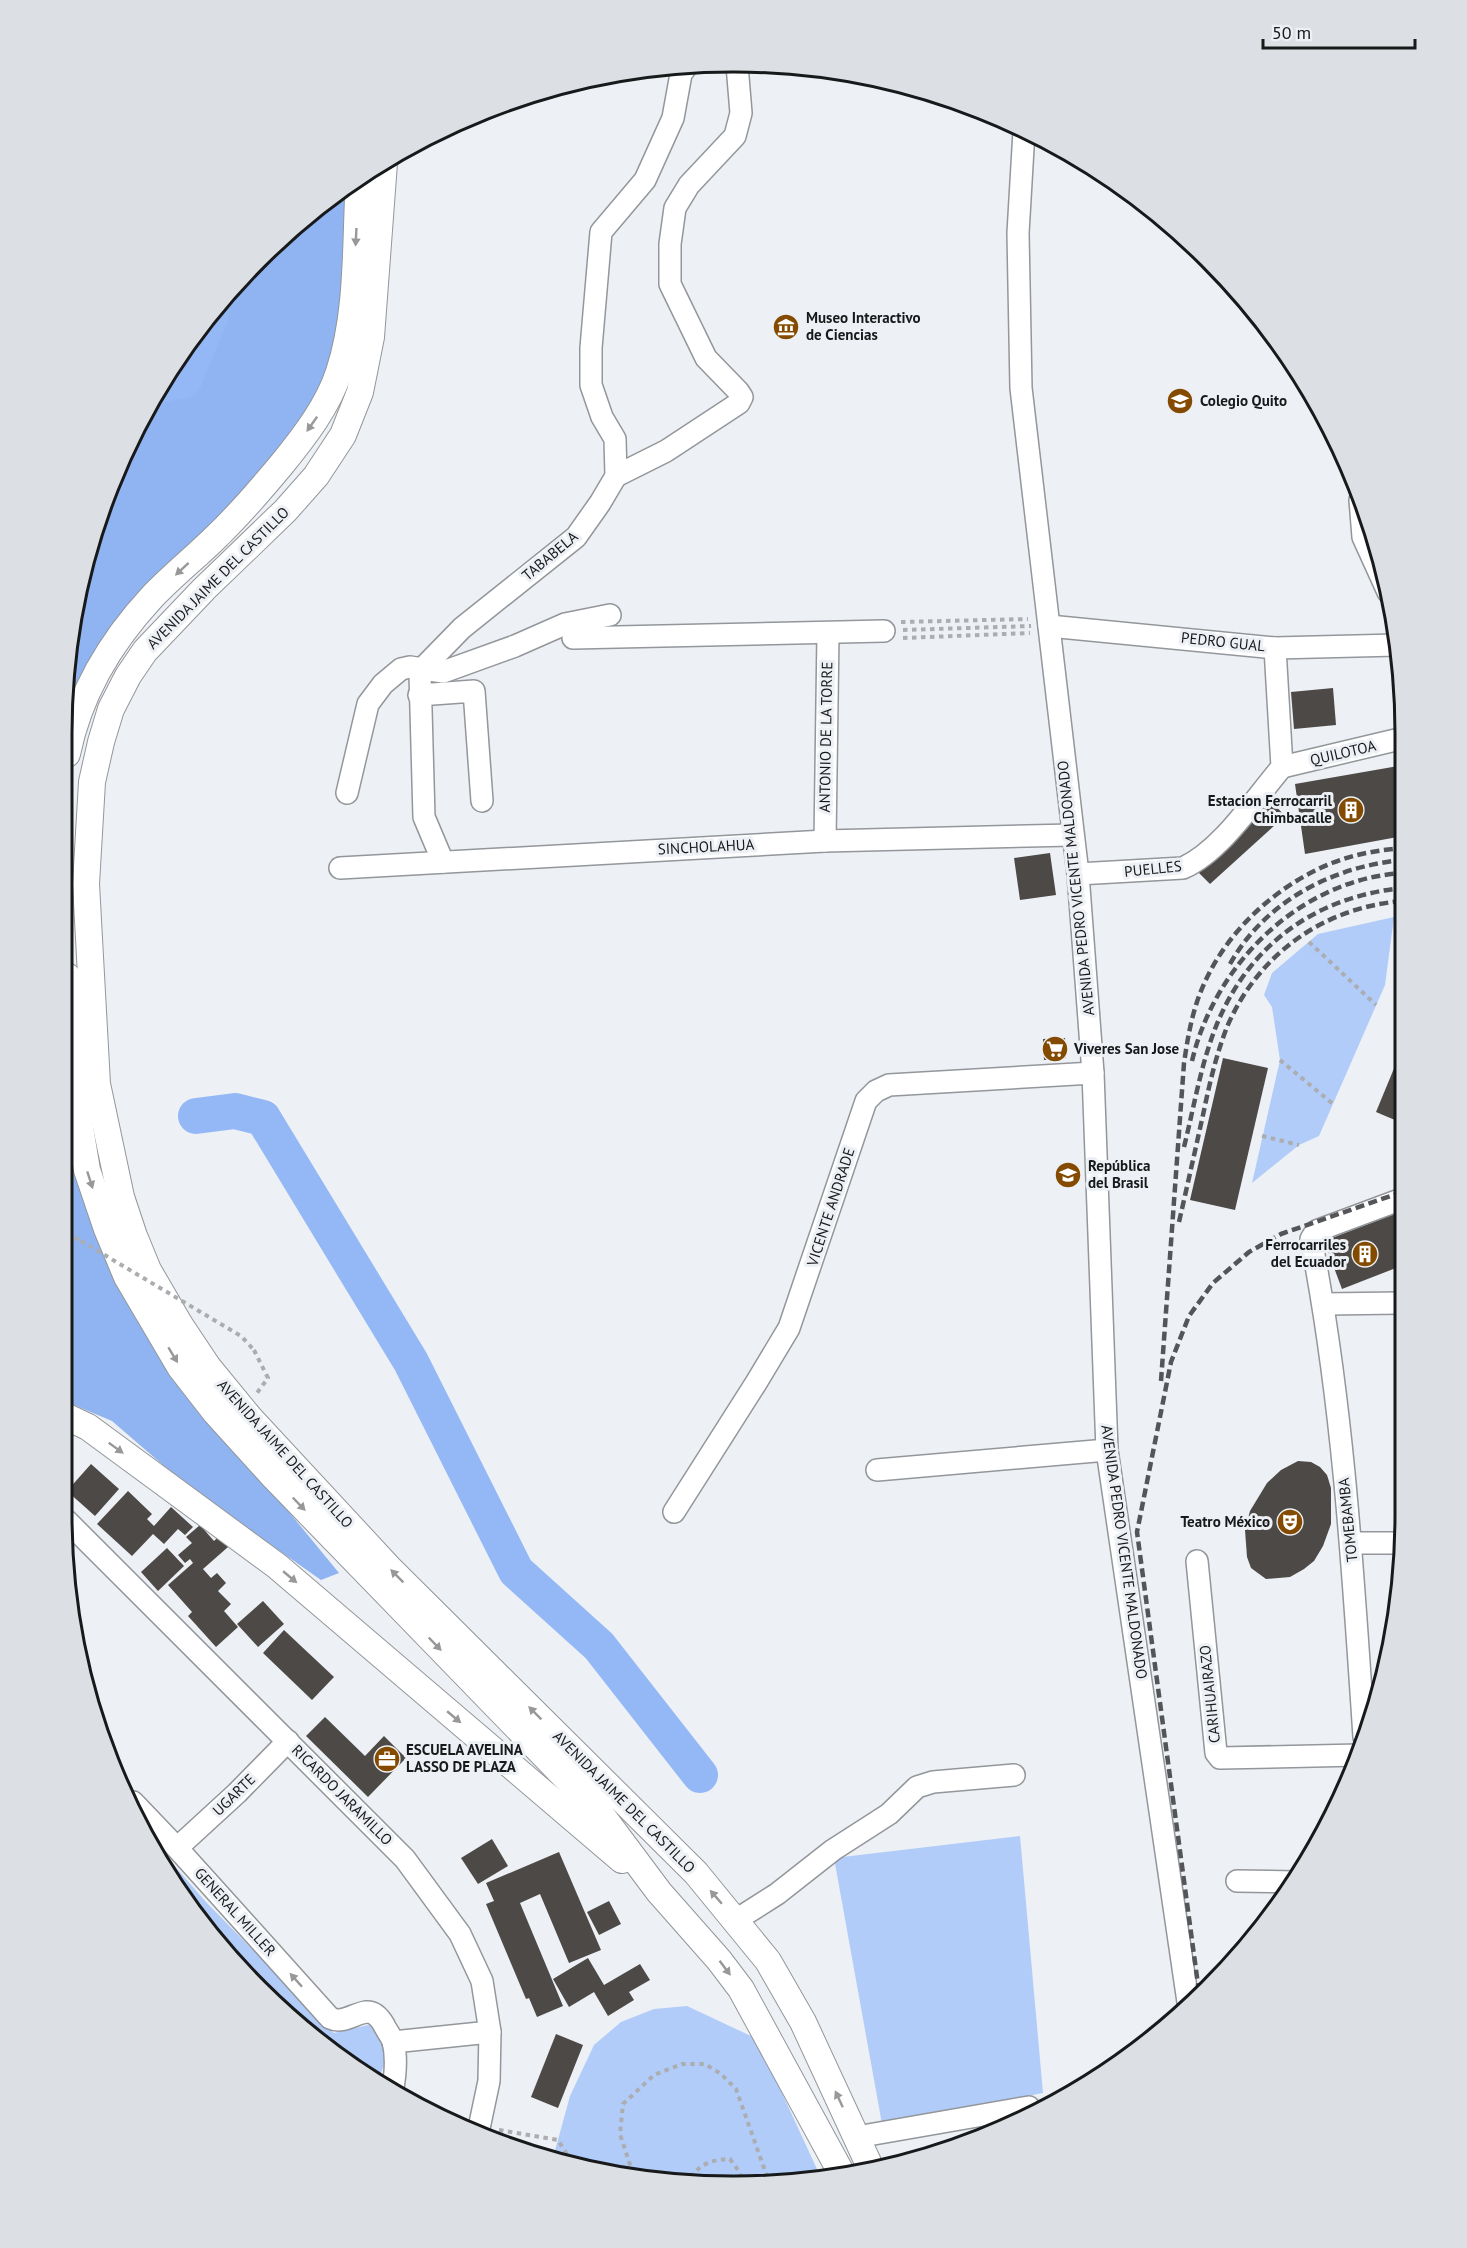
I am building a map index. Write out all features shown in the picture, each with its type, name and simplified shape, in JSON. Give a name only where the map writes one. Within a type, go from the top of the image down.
[{"type":"main road","name":"AVENIDA JAIME DEL CASTILLO","points":[[383,173],[372,337],[360,392],[343,435],[316,476],[285,511],[204,589],[145,651],[128,676],[111,709],[92,782],[86,884],[97,1084],[121,1197],[148,1270],[180,1326],[208,1367],[249,1417],[390,1569],[661,1837],[736,1920],[768,1961],[786,1989],[868,2162]]},
{"type":"main road","name":"AVENIDA JAIME DEL CASTILLO","points":[[72,735],[78,712],[97,672],[120,636],[152,597],[220,534],[258,492],[296,447],[322,409],[339,373],[351,317],[358,189]]},
{"type":"main road","name":"AVENIDA JAIME DEL CASTILLO","points":[[72,1042],[77,1108],[87,1170],[106,1229],[127,1277],[180,1367],[215,1412],[274,1478],[600,1813],[659,1892],[719,1960],[741,1989],[838,2167]]},
{"type":"main road","points":[[72,1419],[88,1427],[277,1566],[659,1892]]},
{"type":"street","points":[[681,74],[673,118],[645,180],[601,232],[591,348],[591,385],[602,417],[615,439],[616,476],[666,451],[739,403],[742,398],[706,358],[670,284],[670,244],[675,208],[689,185],[735,136],[741,113],[738,72]]},
{"type":"street","name":"AVENIDA PEDRO VICENTE MALDONADO","points":[[1024,139],[1018,233],[1021,388],[1045,629],[1078,874],[1093,1073],[1107,1450],[1187,1996]]},
{"type":"street","name":"TABABELA","points":[[423,668],[462,628],[576,537],[616,476]]},
{"type":"street","points":[[1362,529],[1368,547]]},
{"type":"street","points":[[347,793],[368,704],[383,684],[401,669],[410,667],[443,672],[515,646],[565,624],[610,615]]},
{"type":"street","name":"PEDRO GUAL","points":[[1045,629],[1275,648],[1389,645]]},
{"type":"street","points":[[573,638],[892,631]]},
{"type":"street","name":"ANTONIO DE LA TORRE","points":[[825,841],[828,633]]},
{"type":"street","points":[[1275,648],[1282,767]]},
{"type":"street","points":[[423,668],[420,674],[419,695],[424,817],[443,862]]},
{"type":"street","points":[[419,695],[474,691],[482,801]]},
{"type":"street","name":"QUILOTOA","points":[[1282,767],[1395,740]]},
{"type":"street","name":"PUELLES","points":[[1078,874],[1168,871],[1195,863],[1217,845],[1282,767]]},
{"type":"street","name":"SINCHOLAHUA","points":[[340,868],[825,841],[1072,836]]},
{"type":"street","name":"VICENTE ANDRADE","points":[[674,1512],[789,1328],[866,1101],[876,1091],[889,1085],[1093,1073]]},
{"type":"street","points":[[1395,1202],[1316,1231],[1311,1239],[1324,1304],[1395,1303]]},
{"type":"street","name":"TOMEBAMBA","points":[[1324,1304],[1351,1543],[1363,1718]]},
{"type":"street","points":[[877,1470],[1107,1450]]},
{"type":"street","name":"RICARDO JARAMILLO","points":[[72,1526],[405,1859],[460,1934],[482,1981],[490,2032],[489,2081],[480,2126]]},
{"type":"street","points":[[1351,1543],[1394,1543]]},
{"type":"street","name":"CARIHUAIRAZO","points":[[1197,1561],[1218,1756],[1220,1758],[1350,1755]]},
{"type":"street","name":"UGARTE","points":[[177,1848],[237,1793],[288,1741]]},
{"type":"street","points":[[736,1920],[777,1894],[833,1850],[890,1814],[917,1787],[933,1782],[1014,1775]]},
{"type":"street","name":"GENERAL MILLER","points":[[143,1812],[330,2018],[336,2021],[365,2012],[373,2013],[380,2017],[393,2042]]},
{"type":"street","points":[[1237,1881],[1284,1882]]},
{"type":"street","points":[[394,2082],[393,2042],[490,2032]]},
{"type":"street","points":[[857,2139],[1024,2109]]},
{"type":"path","points":[[892,631],[1029,619]]},
{"type":"path","points":[[892,631],[1045,629]]},
{"type":"path","points":[[892,631],[1045,629]]},
{"type":"path","points":[[1309,942],[1376,1005]]},
{"type":"path","points":[[1280,1060],[1333,1104]]},
{"type":"path","points":[[1263,1136],[1299,1145]]},
{"type":"path","points":[[72,1236],[241,1336],[254,1350],[268,1378],[250,1401]]},
{"type":"path","points":[[631,2167],[620,2134],[623,2104],[654,2075],[682,2064],[705,2064],[722,2074],[736,2089],[767,2175]]},
{"type":"path","points":[[497,2132],[558,2140],[567,2154]]},
{"type":"path","points":[[691,2175],[711,2160],[730,2159],[741,2176]]},
{"type":"shaded area","points":[[354,192],[348,315],[319,407],[73,710],[78,647],[95,562],[122,480],[140,441],[183,366],[236,297],[297,236]]},
{"type":"shaded area","points":[[1394,917],[1385,985],[1319,1136],[1299,1145],[1252,1183],[1280,1060],[1272,1007],[1264,995],[1272,973],[1318,934]]},
{"type":"shaded area","points":[[72,1092],[170,1367],[339,1573],[321,1580],[185,1484],[112,1421],[72,1404]]},
{"type":"shaded area","points":[[1020,1836],[1043,2093],[882,2124],[834,1858]]},
{"type":"shaded area","points":[[171,1862],[206,1902],[334,2033],[381,2022],[385,2060],[381,2074],[297,2012],[236,1951],[183,1882]]},
{"type":"shaded area","points":[[687,2006],[753,2037],[769,2065],[818,2170],[777,2175],[690,2175],[604,2163],[555,2151],[570,2096],[594,2045],[621,2022],[654,2009]]},
{"type":"building","points":[[1333,688],[1336,725],[1294,729],[1291,692]]},
{"type":"building","name":"Estacion Ferrocarril Chimbacalle","points":[[1395,767],[1395,837],[1305,854],[1295,784]]},
{"type":"building","points":[[1269,799],[1285,816],[1210,884],[1194,868]]},
{"type":"building","points":[[1050,853],[1056,895],[1020,900],[1014,858]]},
{"type":"building","name":"Viveres San Jose","points":[[1065,1038],[1066,1058],[1044,1060],[1043,1039]]},
{"type":"building","points":[[1223,1058],[1268,1068],[1235,1210],[1190,1200]]},
{"type":"building","points":[[1395,1066],[1395,1120],[1376,1112]]},
{"type":"building","name":"Ferrocarriles del Ecuador","points":[[1395,1214],[1395,1268],[1342,1289],[1324,1241]]},
{"type":"building","points":[[1298,1461],[1311,1462],[1327,1475],[1331,1488],[1331,1524],[1323,1546],[1314,1561],[1290,1577],[1266,1579],[1251,1568],[1247,1557],[1245,1530],[1250,1511],[1267,1483],[1281,1470]]},
{"type":"building","points":[[91,1464],[119,1489],[95,1516],[72,1495],[72,1485]]},
{"type":"building","points":[[128,1491],[152,1514],[147,1519],[154,1526],[171,1507],[193,1527],[185,1535],[178,1529],[164,1544],[153,1534],[132,1556],[97,1524]]},
{"type":"building","points":[[200,1525],[214,1541],[219,1536],[228,1547],[203,1569],[211,1578],[217,1573],[226,1583],[218,1591],[231,1604],[224,1611],[238,1627],[216,1647],[188,1616],[192,1612],[168,1585],[193,1563],[190,1559],[185,1563],[178,1555],[192,1543],[186,1537]]},
{"type":"building","points":[[167,1548],[184,1566],[158,1591],[141,1572]]},
{"type":"building","points":[[263,1601],[284,1624],[258,1647],[237,1624]]},
{"type":"building","points":[[284,1630],[334,1677],[312,1700],[263,1653]]},
{"type":"building","points":[[325,1717],[365,1756],[384,1736],[406,1758],[368,1797],[306,1736]]},
{"type":"building","points":[[492,1839],[508,1866],[478,1884],[461,1858]]},
{"type":"building","points":[[559,1852],[601,1950],[569,1963],[540,1894],[520,1903],[563,2006],[537,2017],[529,1998],[526,1999],[486,1904],[494,1901],[486,1883]]},
{"type":"building","points":[[609,1901],[621,1924],[599,1935],[587,1912]]},
{"type":"building","points":[[588,1958],[604,1985],[640,1964],[650,1980],[629,1992],[634,2000],[608,2016],[594,1992],[569,2007],[553,1979]]},
{"type":"building","points":[[556,2034],[583,2045],[558,2108],[531,2097]]},
{"type":"waterway","points":[[173,382],[184,380],[198,346]]},
{"type":"waterway","points":[[196,1116],[235,1111],[263,1118],[411,1362],[516,1571],[599,1646],[700,1775]]},
{"type":"railway","points":[[1161,1381],[1184,1063],[1192,1019],[1205,982],[1217,959],[1248,919],[1287,887],[1332,863],[1367,853],[1395,849]]},
{"type":"railway","points":[[1230,964],[1262,922],[1282,905],[1304,891],[1352,870],[1395,861]]},
{"type":"railway","points":[[1192,1061],[1203,1025],[1220,991],[1242,960],[1268,933],[1297,909],[1330,891],[1366,879],[1395,874]]},
{"type":"railway","points":[[1184,1147],[1211,1040],[1224,1008],[1260,955],[1283,934],[1309,917],[1338,903],[1369,893],[1395,889]]},
{"type":"railway","points":[[1179,1222],[1219,1048],[1240,1001],[1256,977],[1297,939],[1321,924],[1374,905],[1395,902]]},
{"type":"railway","points":[[1198,1985],[1137,1532],[1171,1362],[1189,1316],[1213,1283],[1249,1252],[1281,1234],[1395,1194]]},
{"type":"place","name":"Museo Interactivo de Ciencias","points":[[786,327]]},
{"type":"place","name":"Colegio Quito","points":[[1180,401]]},
{"type":"place","name":"Estacion Ferrocarril Chimbacalle","points":[[1351,810]]},
{"type":"place","name":"Viveres San Jose","points":[[1055,1049]]},
{"type":"place","name":"República del Brasil","points":[[1068,1175]]},
{"type":"place","name":"Ferrocarriles del Ecuador","points":[[1365,1254]]},
{"type":"place","name":"Teatro México","points":[[1290,1522]]},
{"type":"place","name":"ESCUELA AVELINA LASSO DE PLAZA","points":[[387,1759]]}]
